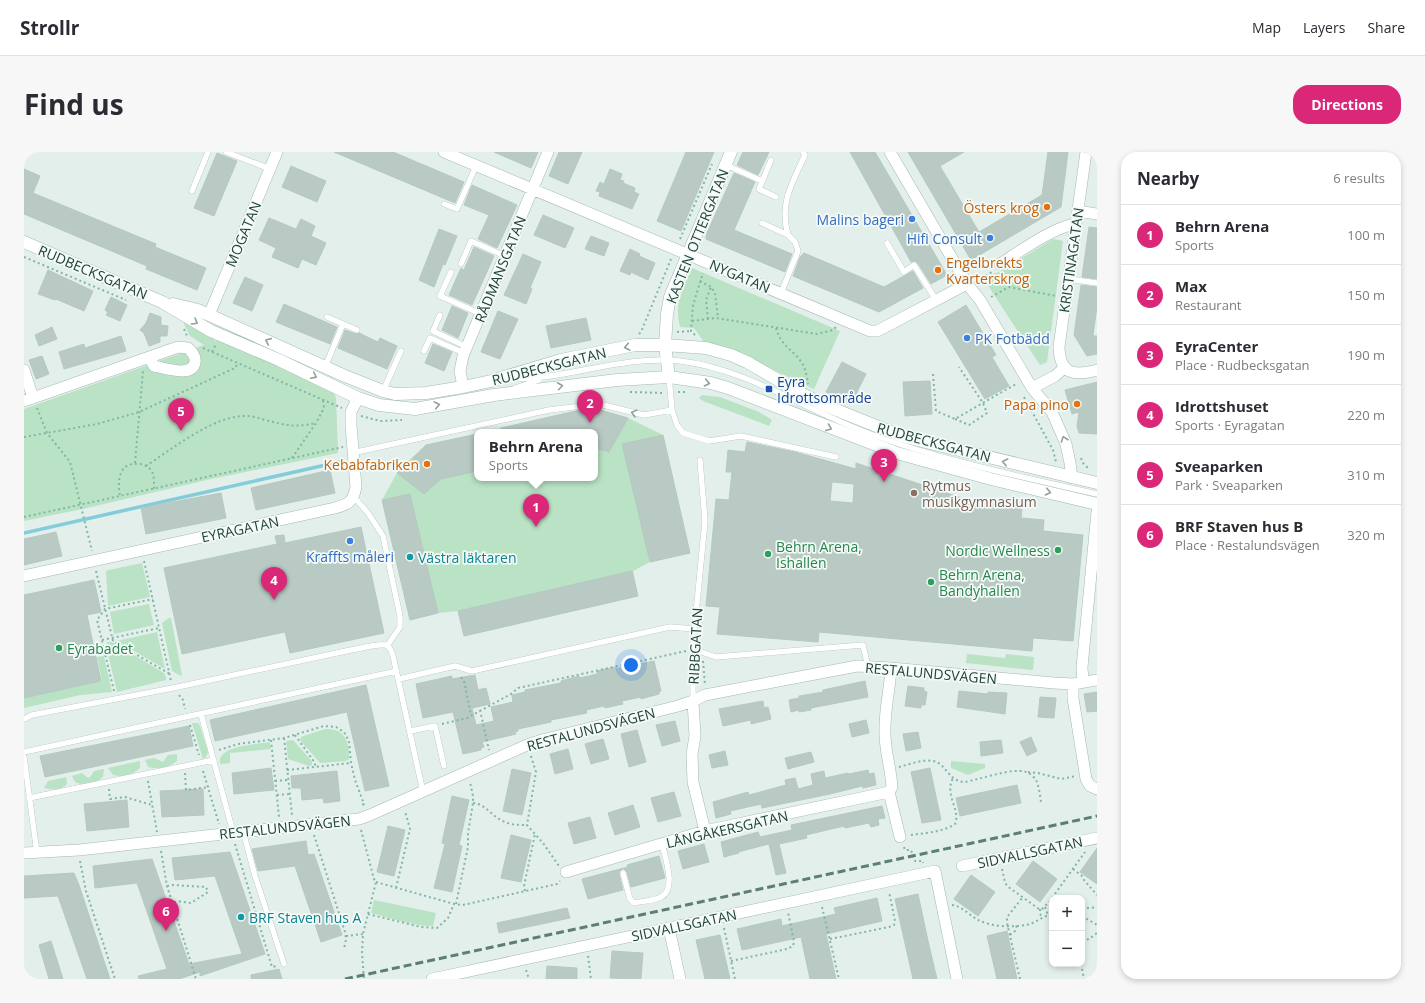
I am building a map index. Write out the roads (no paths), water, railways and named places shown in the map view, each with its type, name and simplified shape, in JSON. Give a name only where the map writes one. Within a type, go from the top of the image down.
[{"type":"main road","name":"KASTEN OTTERGATAN","points":[[669,377],[665,345],[667,314],[670,297],[731,152]]},
{"type":"main road","name":"RUDBECKSGATAN","points":[[24,242],[162,302],[211,331],[260,351],[358,398],[379,405],[415,409],[494,395],[617,380],[669,377],[710,383],[728,388],[897,453],[990,479],[1097,504]]},
{"type":"main road","name":"RUDBECKSGATAN","points":[[162,302],[198,310],[325,367],[383,391],[395,394],[410,395],[463,387],[491,381],[561,360],[635,345],[665,345],[706,348],[736,357],[764,371],[824,406],[901,436],[1097,484]]},
{"type":"street","name":"MOGATAN","points":[[208,315],[277,152]]},
{"type":"street","name":"NYGATAN","points":[[444,152],[870,331],[877,331],[967,284]]},
{"type":"street","name":"RÅDMANSGATAN","points":[[463,387],[460,371],[466,350],[548,152]]},
{"type":"street","points":[[890,152],[967,284],[980,300],[1032,388],[1052,412],[1066,444],[1072,478]]},
{"type":"street","name":"KRISTINAGATAN","points":[[1065,367],[1060,358],[1059,347],[1086,152]]},
{"type":"street","points":[[1078,211],[1097,214]]},
{"type":"street","points":[[999,266],[1058,229],[1076,224]]},
{"type":"street","points":[[24,370],[28,399],[146,358]]},
{"type":"street","points":[[1032,388],[1055,376],[1065,367],[1070,372],[1077,374],[1097,370]]},
{"type":"street","points":[[354,497],[356,487],[352,449],[351,412],[358,398]]},
{"type":"street","name":"EYRAGATAN","points":[[24,576],[336,508],[347,504],[354,497]]},
{"type":"street","points":[[1097,512],[1082,667],[1073,698],[1085,775],[1090,786],[1097,789]]},
{"type":"street","name":"RESTALUNDSVÄGEN","points":[[24,853],[78,850],[159,841],[236,829],[358,819],[370,816],[527,745],[542,740],[693,701],[705,695],[857,666],[1054,683],[1078,683],[1097,680]]},
{"type":"street","points":[[891,668],[885,727],[886,750],[892,787],[889,792],[900,837]]},
{"type":"street","name":"RIBBGATAN","points":[[693,701],[693,782],[705,831]]},
{"type":"street","name":"LÅNGÅKERSGATAN","points":[[566,872],[705,831],[889,792]]},
{"type":"street","name":"SIDVALLSGATAN","points":[[962,866],[1097,838]]},
{"type":"street","name":"SIDVALLSGATAN","points":[[432,979],[936,871],[958,979]]},
{"type":"street","points":[[669,928],[680,979]]},
{"type":"lane","points":[[192,191],[208,152]]},
{"type":"lane","points":[[226,152],[270,169]]},
{"type":"lane","points":[[788,235],[784,222],[785,203],[805,155],[803,152]]},
{"type":"lane","points":[[771,160],[758,190],[776,197]]},
{"type":"lane","points":[[726,165],[762,181]]},
{"type":"lane","points":[[444,204],[457,209],[476,166]]},
{"type":"lane","points":[[762,223],[788,235],[795,242],[798,251],[780,293]]},
{"type":"lane","points":[[461,264],[471,241],[505,256]]},
{"type":"lane","points":[[887,243],[904,272],[914,265],[936,300]]},
{"type":"lane","points":[[450,272],[440,296],[481,314]]},
{"type":"lane","points":[[1068,279],[1097,283]]},
{"type":"lane","points":[[440,315],[433,331],[466,350]]},
{"type":"lane","points":[[327,317],[357,330]]},
{"type":"lane","points":[[325,367],[343,324]]},
{"type":"lane","points":[[424,351],[430,338],[466,350]]},
{"type":"lane","points":[[383,391],[401,350]]},
{"type":"lane","points":[[491,381],[549,376],[646,360],[667,360],[707,366],[796,400],[842,423],[904,446],[1097,494]]},
{"type":"lane","points":[[494,395],[549,376]]},
{"type":"lane","points":[[669,377],[672,410],[676,425],[683,433],[709,441],[741,436],[836,457]]},
{"type":"lane","points":[[352,449],[549,410],[599,404],[644,416],[672,410]]},
{"type":"lane","name":"RIBBGATAN","points":[[693,701],[693,649],[705,521],[700,460]]},
{"type":"lane","points":[[354,497],[368,513],[383,536],[400,616],[400,627],[388,646]]},
{"type":"lane","points":[[399,679],[455,666],[472,671],[670,627],[695,629]]},
{"type":"lane","points":[[24,718],[32,715],[351,650],[380,645],[388,646],[391,649],[399,679],[423,792]]},
{"type":"lane","points":[[693,649],[716,657],[863,645],[868,667]]},
{"type":"lane","points":[[24,752],[397,671]]},
{"type":"lane","points":[[201,714],[236,829],[255,876],[284,964]]},
{"type":"lane","points":[[410,731],[435,726],[444,766]]},
{"type":"lane","points":[[24,757],[37,853]]},
{"type":"lane","points":[[29,798],[214,760]]},
{"type":"lane","points":[[623,873],[630,899],[634,903],[661,897],[666,893],[670,882],[662,844]]},
{"type":"waterway","points":[[24,533],[339,462]]},
{"type":"railway","points":[[345,979],[1097,816]]},
{"type":"place","name":"Östers krog","points":[[1047,207]]},
{"type":"place","name":"Malins bageri","points":[[912,219]]},
{"type":"place","name":"Hifi Consult","points":[[990,238]]},
{"type":"place","name":"Engelbrekts Kvarterskrog","points":[[938,270]]},
{"type":"place","name":"PK Fotbädd","points":[[967,338]]},
{"type":"place","name":"Eyra Idrottsområde","points":[[769,389]]},
{"type":"place","name":"Papa pino","points":[[1077,404]]},
{"type":"place","name":"Max","points":[[590,423]]},
{"type":"place","name":"Sveaparken","points":[[181,431]]},
{"type":"place","name":"Kebabfabriken","points":[[427,464]]},
{"type":"place","name":"EyraCenter","points":[[884,482]]},
{"type":"place","name":"Rytmus musikgymnasium","points":[[914,493]]},
{"type":"place","name":"Behrn Arena","points":[[536,527]]},
{"type":"place","name":"Kraffts måleri","points":[[350,541]]},
{"type":"place","name":"Nordic Wellness","points":[[1058,550]]},
{"type":"place","name":"Behrn Arena, Ishallen","points":[[768,554]]},
{"type":"place","name":"Västra läktaren","points":[[410,557]]},
{"type":"place","name":"Behrn Arena, Bandyhallen","points":[[931,582]]},
{"type":"place","name":"Idrottshuset","points":[[274,600]]},
{"type":"place","name":"Eyrabadet","points":[[59,648]]},
{"type":"place","name":"BRF Staven hus A","points":[[241,917]]},
{"type":"place","name":"BRF Staven hus B","points":[[166,931]]}]
